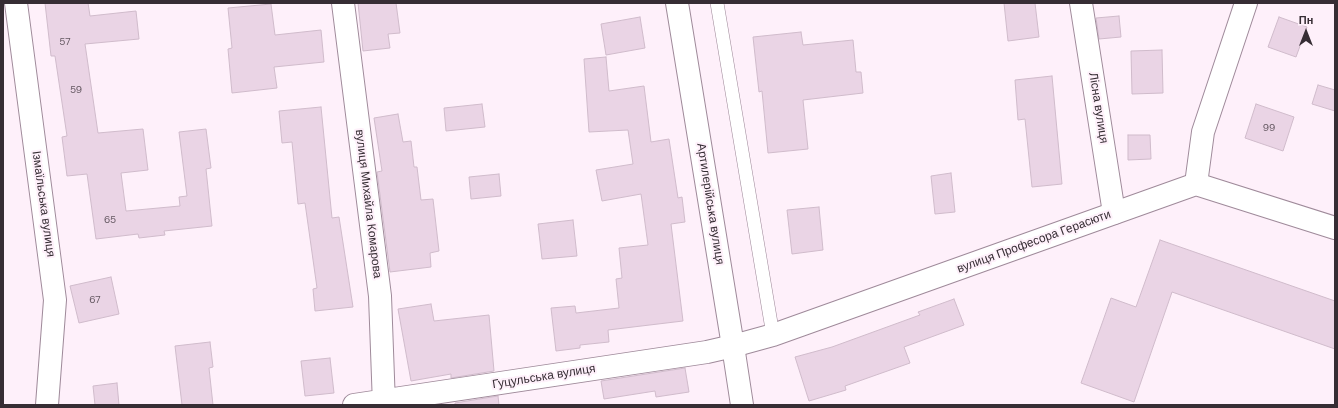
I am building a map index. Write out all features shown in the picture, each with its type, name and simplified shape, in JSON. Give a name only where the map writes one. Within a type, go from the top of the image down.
[{"type":"street","name":"Ізмаїльська вулиця","points":[[16,3],[55,300],[47,405]]},
{"type":"street","name":"вулиця Михайла Комарова","points":[[343,3],[380,296],[384,403]]},
{"type":"street","name":"Артилерійська вулиця","points":[[677,3],[742,405]]},
{"type":"street","name":"Лісна вулиця","points":[[1081,3],[1114,213]]},
{"type":"street","points":[[1246,3],[1203,132],[1196,184],[1335,228]]},
{"type":"street","name":"вулиця Професора Герасюти","points":[[733,346],[773,335],[1196,184]]},
{"type":"street","name":"Гуцульська вулиця","points":[[354,405],[384,403],[707,352],[733,346]]},
{"type":"lane","points":[[717,3],[773,335]]},
{"type":"building","points":[[45,3],[88,3],[90,16],[136,11],[139,39],[85,44],[98,133],[143,129],[148,170],[121,173],[126,211],[180,206],[179,197],[187,196],[179,132],[206,129],[211,168],[206,169],[212,226],[164,231],[165,235],[139,238],[138,234],[96,239],[87,174],[67,176],[62,137],[67,136],[55,56],[51,56]]},
{"type":"building","points":[[358,3],[396,3],[400,33],[388,34],[390,48],[363,51]]},
{"type":"building","points":[[1004,3],[1035,3],[1039,37],[1008,41]]},
{"type":"building","points":[[271,4],[275,35],[321,30],[324,62],[274,67],[277,88],[232,93],[228,49],[232,48],[228,8]]},
{"type":"building","points":[[1119,16],[1121,37],[1099,39],[1096,18]]},
{"type":"building","points":[[640,17],[645,48],[606,55],[601,24]]},
{"type":"building","points":[[1279,17],[1307,27],[1296,57],[1268,47]]},
{"type":"building","points":[[801,32],[803,45],[853,40],[856,72],[861,72],[863,93],[803,100],[808,149],[768,153],[762,91],[759,92],[753,37]]},
{"type":"building","points":[[1162,50],[1163,93],[1132,94],[1131,51]]},
{"type":"building","points":[[606,57],[609,91],[644,86],[651,142],[669,139],[678,198],[682,197],[685,222],[671,224],[683,321],[608,330],[609,342],[580,345],[580,348],[556,351],[551,308],[575,306],[576,313],[619,308],[616,279],[622,278],[619,248],[648,245],[641,194],[602,201],[596,170],[633,164],[628,130],[589,132],[584,59]]},
{"type":"building","points":[[1052,76],[1062,184],[1032,187],[1025,119],[1018,120],[1015,80]]},
{"type":"building","points":[[1318,85],[1335,90],[1335,111],[1312,104]]},
{"type":"building","points":[[482,104],[485,127],[446,131],[444,108]]},
{"type":"building","points":[[1256,104],[1294,117],[1283,151],[1245,138]]},
{"type":"building","points":[[321,107],[332,218],[339,217],[353,307],[315,311],[313,289],[317,288],[305,203],[298,204],[292,142],[282,143],[279,111]]},
{"type":"building","points":[[398,114],[403,142],[411,141],[414,167],[417,167],[421,200],[433,199],[439,251],[430,253],[431,267],[390,272],[377,172],[382,171],[374,118]]},
{"type":"building","points":[[1128,135],[1150,135],[1151,159],[1128,160]]},
{"type":"building","points":[[951,173],[955,212],[935,214],[931,176]]},
{"type":"building","points":[[499,174],[501,196],[471,199],[469,177]]},
{"type":"building","points":[[819,207],[823,250],[792,254],[787,210]]},
{"type":"building","points":[[573,220],[577,256],[542,259],[538,224]]},
{"type":"building","points":[[1160,240],[1335,301],[1335,349],[1172,292],[1134,402],[1081,383],[1111,298],[1136,307]]},
{"type":"building","points":[[111,277],[119,314],[79,323],[70,286]]},
{"type":"building","points":[[954,299],[964,325],[904,347],[910,363],[845,386],[846,390],[809,401],[795,357],[832,347],[920,315],[918,312]]},
{"type":"building","points":[[431,304],[434,321],[489,315],[494,371],[451,378],[451,374],[411,381],[398,309]]},
{"type":"building","points":[[210,342],[213,367],[209,368],[213,405],[182,405],[175,346]]},
{"type":"building","points":[[330,358],[334,393],[305,396],[301,361]]},
{"type":"building","points":[[685,368],[689,392],[656,397],[655,391],[604,399],[601,381]]},
{"type":"building","points":[[117,383],[119,405],[95,405],[93,386]]},
{"type":"building","points":[[498,396],[499,405],[455,405],[455,403]]}]
